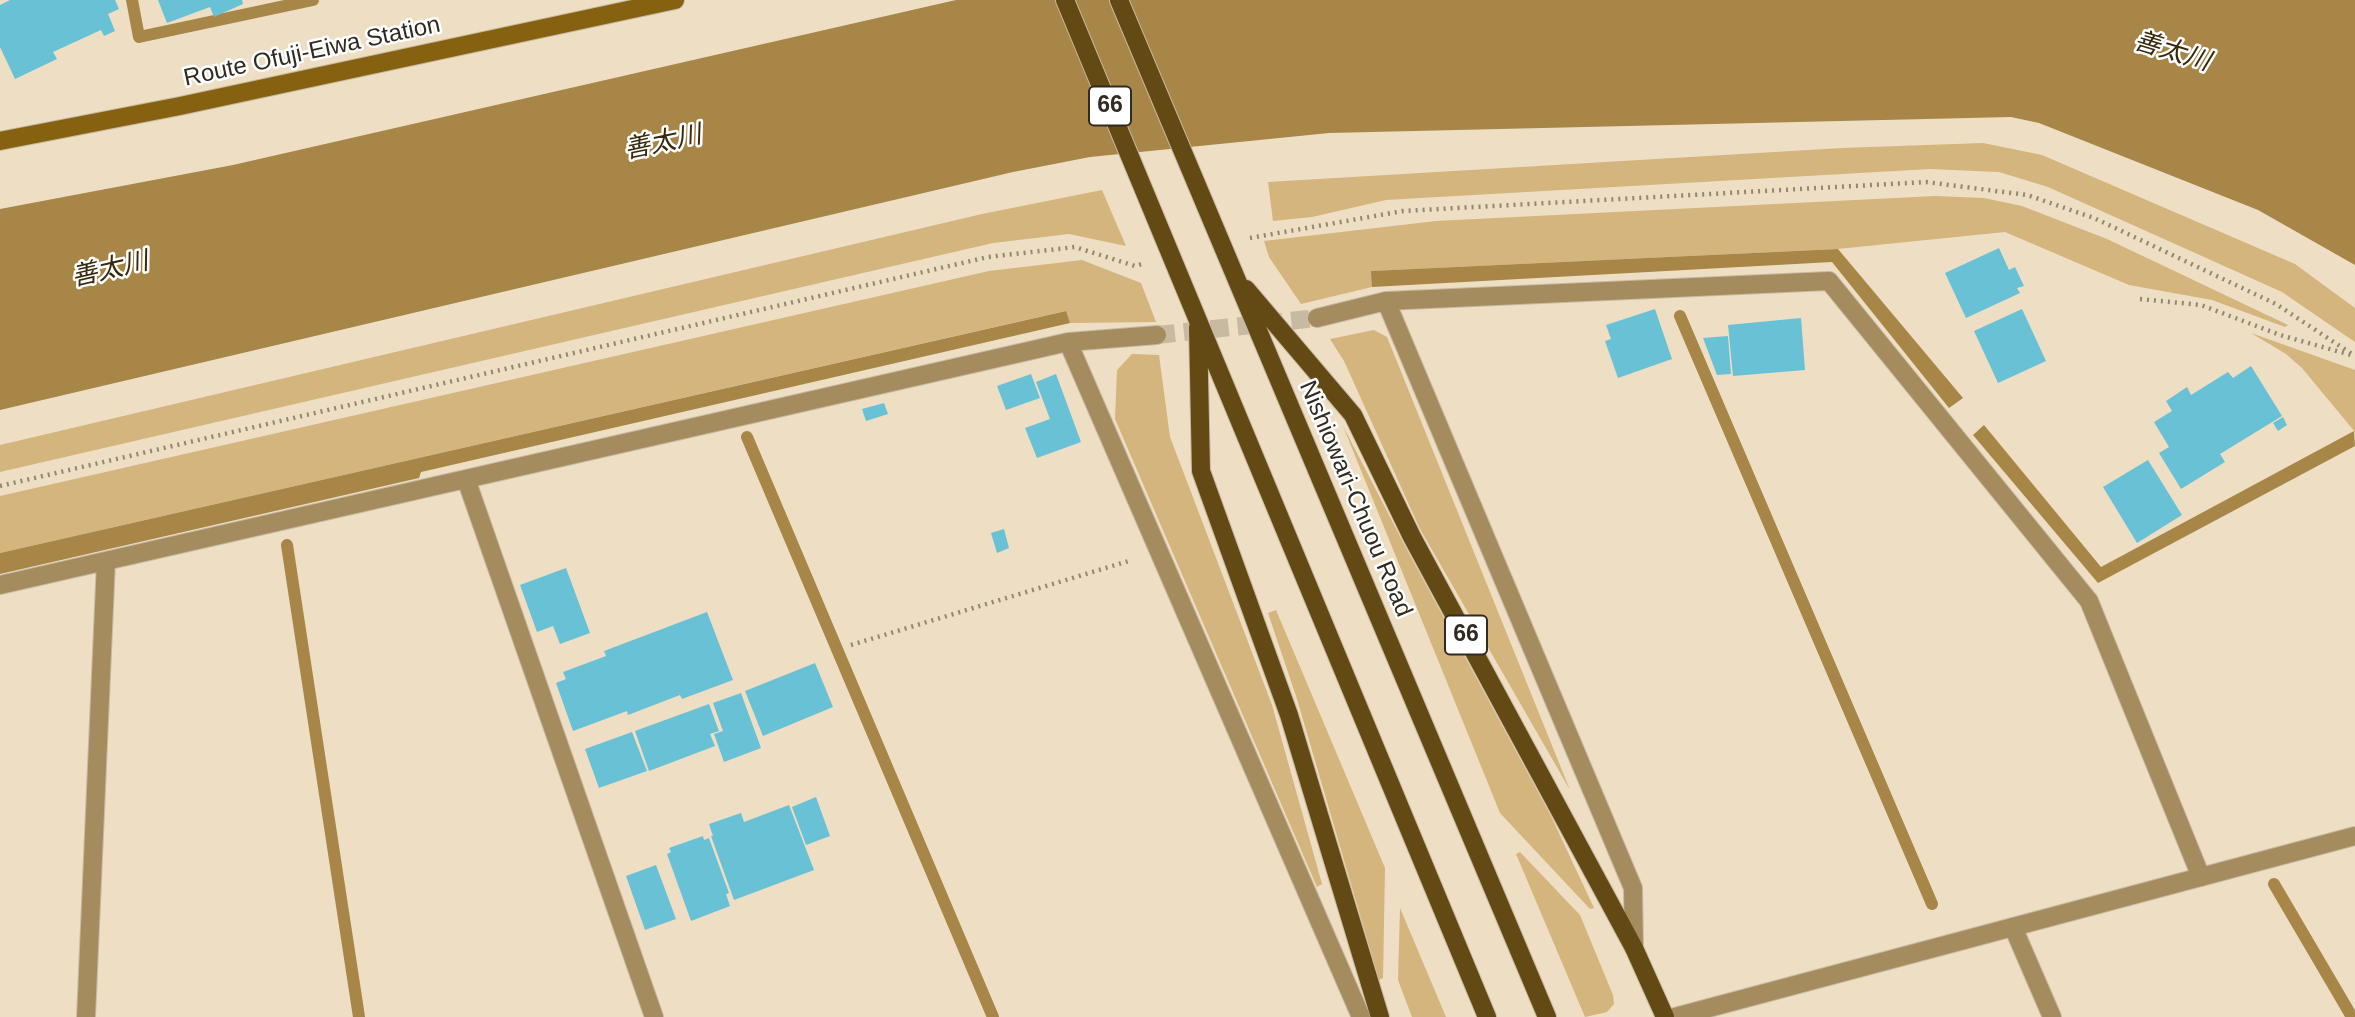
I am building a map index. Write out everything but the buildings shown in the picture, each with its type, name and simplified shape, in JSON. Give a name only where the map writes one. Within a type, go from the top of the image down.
[{"type":"main road","name":"Route Ofuji-Eiwa Station","points":[[0,141],[193,103],[675,0]]},
{"type":"main road","name":"66","points":[[1065,0],[1487,1017]]},
{"type":"main road","name":"Nishiowari-Chuou Road","points":[[1119,0],[1547,1017]]},
{"type":"main road","name":"66","points":[[1235,275],[1353,415],[1412,537],[1634,948],[1665,1017]]},
{"type":"main road","name":"66","points":[[1198,317],[1201,471],[1289,715],[1380,1017]]},
{"type":"street","points":[[1317,318],[1386,301],[1829,281],[2089,601],[2201,877]]},
{"type":"street","points":[[1386,301],[1633,888],[1634,948]]},
{"type":"street","points":[[0,585],[1068,342],[1157,335]]},
{"type":"street","points":[[1068,342],[1361,1017]]},
{"type":"street","points":[[466,479],[654,1017]]},
{"type":"street","points":[[86,1017],[106,561]]},
{"type":"street","points":[[1675,1017],[2355,836]]},
{"type":"street","points":[[2013,927],[2052,1017]]},
{"type":"path","points":[[1222,243],[1403,211],[1926,182],[2027,195],[2094,218],[2276,304],[2355,356]]},
{"type":"path","points":[[0,486],[988,257],[1075,247],[1135,266],[1171,255]]},
{"type":"path","points":[[2140,299],[2201,305],[2280,335],[2355,356]]},
{"type":"path","points":[[851,645],[1159,552]]},
{"type":"shaded area","points":[[1983,143],[2042,155],[2295,264],[2355,308],[2355,342],[2282,292],[2048,187],[1999,172],[1930,169],[1386,200],[1312,217],[1273,221],[1268,182],[1842,148]]},
{"type":"shaded area","points":[[1102,190],[1126,246],[1069,234],[993,243],[0,472],[0,445],[982,214]]},
{"type":"shaded area","points":[[1935,196],[1984,198],[2022,206],[2107,239],[2288,325],[2285,327],[2212,300],[2129,285],[2005,232],[1838,249],[1372,271],[1372,287],[1301,304],[1269,257],[1264,241],[1436,221]]},
{"type":"shaded area","points":[[1082,260],[1141,283],[1156,322],[1070,323],[1065,311],[0,553],[0,496],[989,271]]},
{"type":"shaded area","points":[[1374,330],[1387,337],[1570,790],[1420,529],[1344,361],[1330,339]]},
{"type":"shaded area","points":[[2251,333],[2355,370],[2355,432],[2302,368],[2286,354]]},
{"type":"shaded area","points":[[1132,354],[1159,355],[1170,437],[1272,705],[1322,884],[1317,887],[1115,419],[1117,370]]},
{"type":"shaded area","points":[[1343,426],[1551,816],[1594,908],[1590,909],[1500,813]]},
{"type":"shaded area","points":[[1276,610],[1385,868],[1383,978],[1379,980],[1297,699],[1268,613]]},
{"type":"shaded area","points":[[1520,852],[1580,915],[1613,995],[1614,1004],[1607,1012],[1585,1017],[1516,854]]},
{"type":"shaded area","points":[[1400,908],[1446,1017],[1412,1017],[1398,980]]},
{"type":"water","name":"善太川","points":[[956,0],[2355,0],[2355,265],[2258,210],[2039,123],[2011,117],[1329,133],[1090,157],[1013,172],[0,410],[0,209],[233,165]]},
{"type":"water","points":[[1838,249],[1963,398],[1949,408],[1832,262],[1372,287],[1371,271]]},
{"type":"water","points":[[1066,311],[1070,323],[421,472],[419,478],[0,574],[0,553]]},
{"type":"water","points":[[1984,425],[2101,567],[2354,431],[2355,446],[2098,583],[1973,435]]},
{"type":"waterway","points":[[132,0],[139,37],[313,0]]},
{"type":"waterway","points":[[1680,316],[1932,904]]},
{"type":"waterway","points":[[747,437],[993,1017]]},
{"type":"waterway","points":[[287,545],[359,1017]]},
{"type":"waterway","points":[[2274,884],[2352,1017]]},
{"type":"tunnel","points":[[1157,335],[1317,318]]}]
